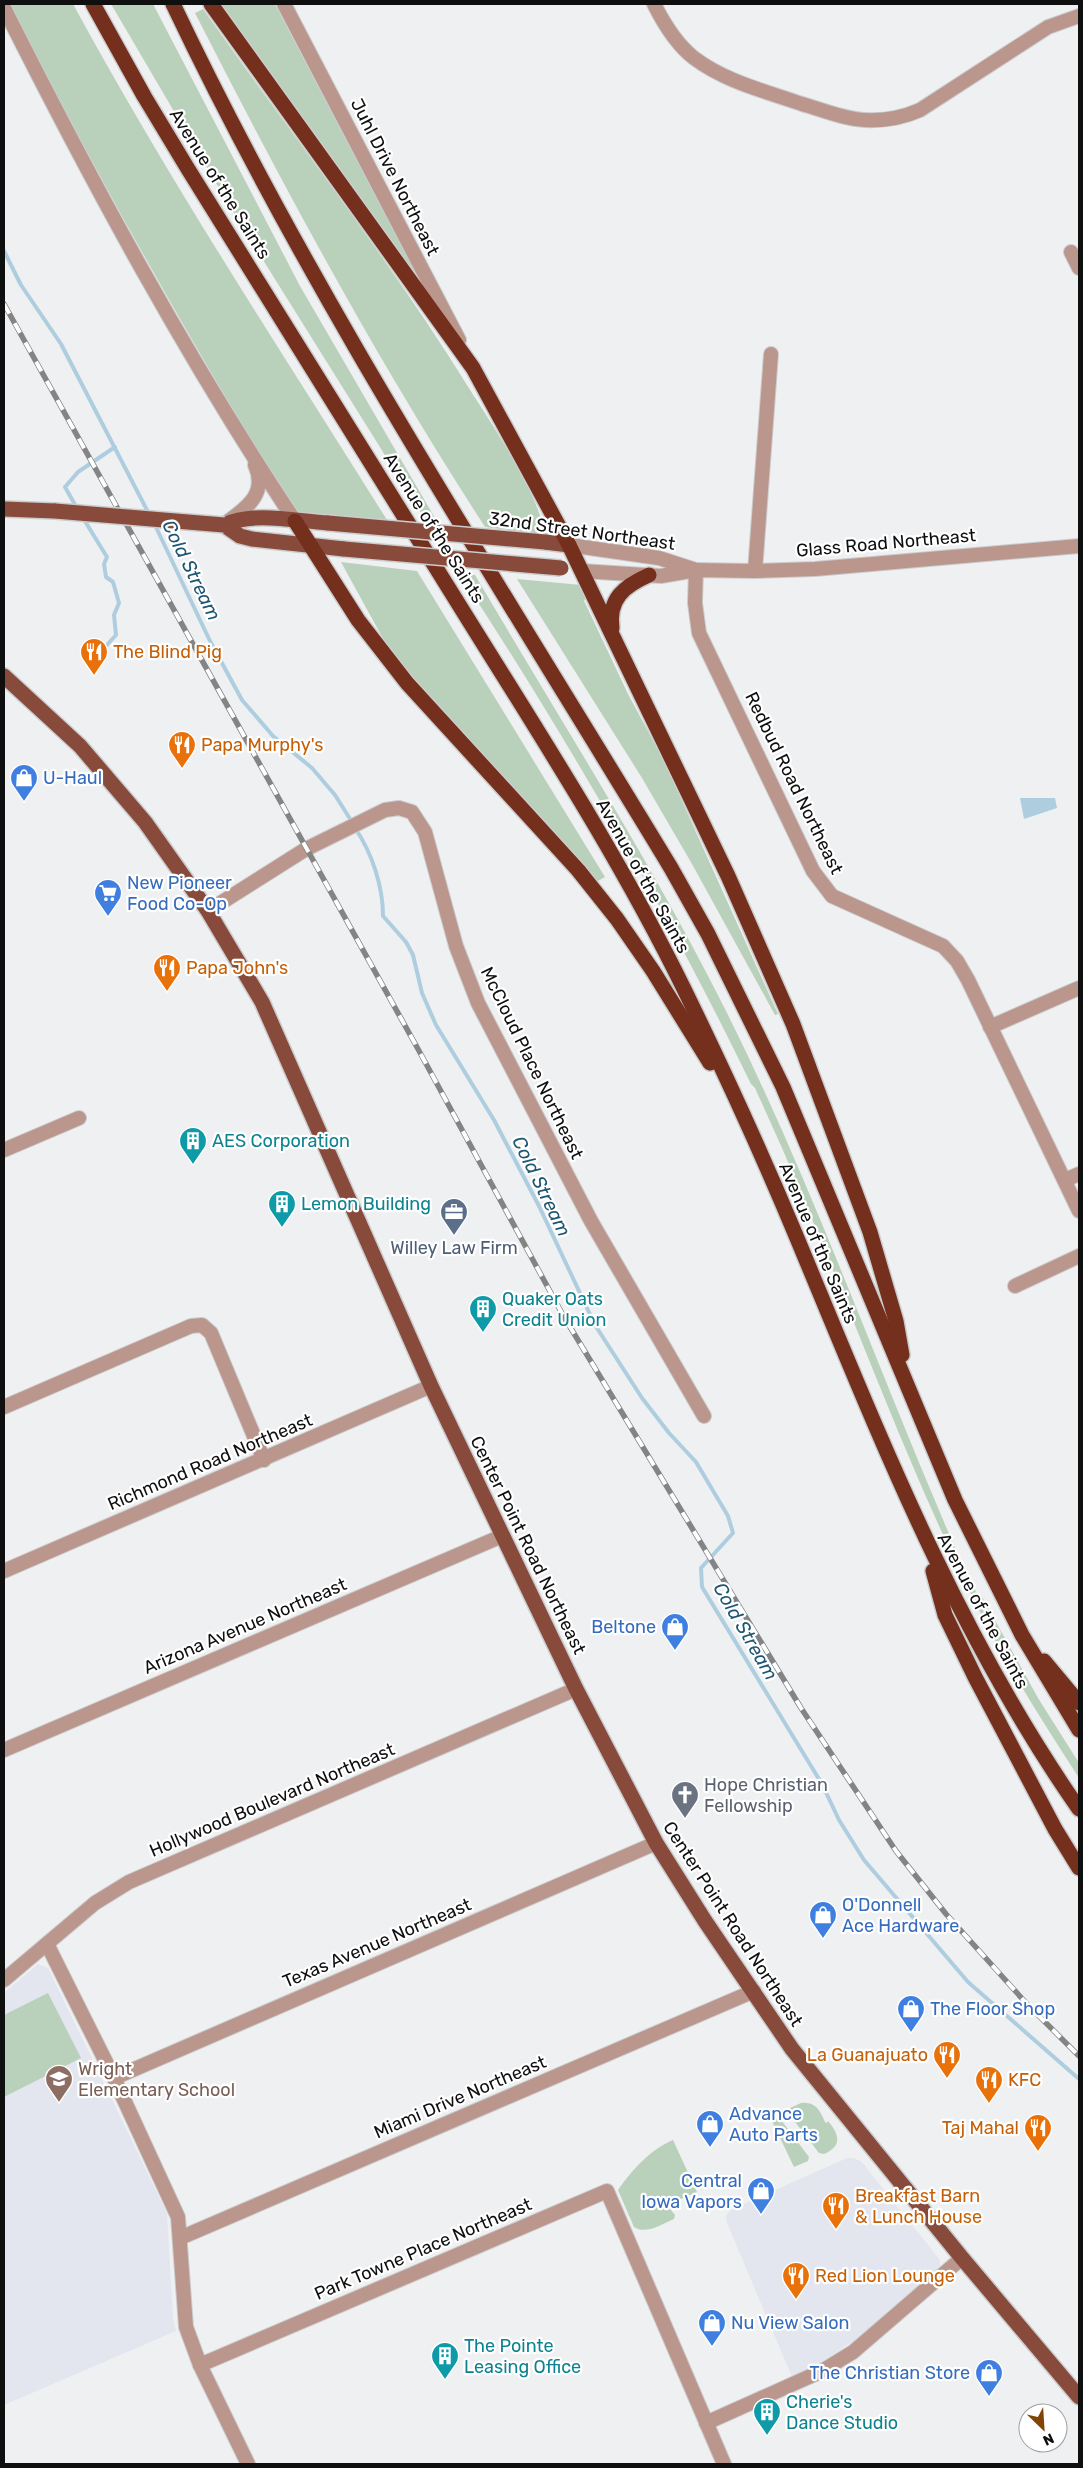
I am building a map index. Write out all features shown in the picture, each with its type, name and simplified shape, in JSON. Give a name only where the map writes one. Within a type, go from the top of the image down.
[{"type":"highway","name":"Avenue of the Saints","points":[[93,4],[178,153],[546,744],[612,855],[682,984],[742,1113],[796,1236],[856,1385],[923,1536],[977,1644],[1024,1726],[1079,1809]]},
{"type":"highway","name":"Avenue of the Saints","points":[[173,4],[276,205],[336,312],[671,868],[708,934],[783,1087],[955,1500],[1022,1635],[1079,1730]]},
{"type":"highway","points":[[211,4],[473,368],[569,545],[728,876],[793,1024],[870,1232],[896,1321],[908,1386]]},
{"type":"highway","points":[[295,521],[358,620],[407,683],[578,870],[617,920],[653,972],[742,1113]]},
{"type":"highway","points":[[613,635],[610,618],[615,600],[625,587],[649,575]]},
{"type":"highway","points":[[923,1536],[945,1615],[1051,1821],[1079,1868]]},
{"type":"highway","points":[[1022,1635],[1079,1703]]},
{"type":"main road","name":"32nd Street Northeast","points":[[4,509],[55,511],[224,525],[244,518],[328,523],[569,545]]},
{"type":"main road","name":"32nd Street Northeast","points":[[224,525],[240,536],[252,539],[582,571]]},
{"type":"main road","name":"Center Point Road Northeast","points":[[4,676],[60,727],[112,781],[158,839],[240,961],[280,1040],[431,1386],[576,1689],[656,1843],[705,1921],[792,2049],[962,2258],[1079,2397]]},
{"type":"street","name":"Juhl Drive Northeast","points":[[284,4],[473,368]]},
{"type":"street","points":[[654,4],[673,37],[693,57],[712,70],[734,82],[844,117],[863,120],[902,117],[920,110],[1048,27],[1079,16]]},
{"type":"street","points":[[4,8],[80,156],[172,323],[249,451],[295,521]]},
{"type":"street","points":[[1071,252],[1079,268]]},
{"type":"street","points":[[755,572],[771,354]]},
{"type":"street","points":[[224,525],[252,502],[258,490],[260,480],[249,451]]},
{"type":"street","name":"32nd Street Northeast","points":[[569,545],[659,558],[696,570]]},
{"type":"street","name":"Glass Road Northeast","points":[[696,570],[755,572],[1079,546]]},
{"type":"street","name":"32nd Street Northeast","points":[[582,571],[649,575],[676,574],[696,570]]},
{"type":"street","name":"Redbud Road Northeast","points":[[696,570],[695,610],[699,633],[821,884],[832,896],[943,946],[957,961],[968,980],[1079,1211]]},
{"type":"street","name":"McCloud Place Northeast","points":[[208,911],[291,858],[378,813],[391,808],[406,810],[416,817],[425,832],[456,946],[478,1003],[591,1221],[704,1416]]},
{"type":"street","points":[[990,1026],[1079,988]]},
{"type":"street","points":[[4,1150],[79,1118]]},
{"type":"street","points":[[1065,1180],[1079,1174]]},
{"type":"street","points":[[1015,1286],[1079,1256]]},
{"type":"street","points":[[4,1407],[191,1326],[202,1325],[211,1333],[264,1460]]},
{"type":"street","name":"Richmond Road Northeast","points":[[4,1571],[264,1460],[431,1386]]},
{"type":"street","name":"Arizona Avenue Northeast","points":[[4,1750],[502,1536]]},
{"type":"street","name":"Hollywood Boulevard Northeast","points":[[4,1980],[96,1903],[129,1882],[576,1689]]},
{"type":"street","name":"Texas Avenue Northeast","points":[[114,2078],[656,1843]]},
{"type":"street","points":[[47,1944],[114,2078],[178,2217],[186,2327],[200,2365],[248,2464]]},
{"type":"street","name":"Miami Drive Northeast","points":[[180,2238],[754,1991]]},
{"type":"street","name":"Park Towne Place Northeast","points":[[200,2365],[607,2191],[706,2423]]},
{"type":"street","points":[[724,2464],[706,2423],[822,2371],[853,2352],[962,2258]]},
{"type":"shaded area","name":"Wright Elementary School","points":[[38,1964],[48,1968],[167,2213],[173,2317],[176,2331],[4,2405],[4,1993]]},
{"type":"shaded area","points":[[847,2158],[861,2161],[940,2260],[940,2265],[938,2270],[852,2342],[814,2367],[792,2377],[727,2223],[726,2216],[730,2210]]},
{"type":"green space","points":[[10,4],[73,4],[186,200],[387,520],[294,512],[147,261],[77,133]]},
{"type":"green space","points":[[111,4],[153,4],[300,286],[439,525],[428,524],[233,212]]},
{"type":"green space","points":[[219,4],[275,4],[365,176],[421,274],[417,277]]},
{"type":"green space","points":[[203,9],[375,247],[441,344],[503,441],[523,478],[539,513],[544,529],[541,534],[485,527],[445,465],[333,274],[263,144],[195,13]]},
{"type":"green space","points":[[341,562],[417,571],[605,877],[598,881],[417,686],[386,644]]},
{"type":"green space","points":[[459,573],[475,575],[636,845],[726,1011],[792,1152],[971,1584],[977,1593],[981,1595],[1038,1698],[1079,1763],[1079,1778],[1013,1672],[977,1606],[950,1550],[900,1436],[806,1205],[755,1088],[751,1084],[684,953],[613,824],[538,698]]},
{"type":"green space","points":[[517,579],[581,585],[587,595],[584,601],[628,694],[663,759],[778,1014],[775,1015],[692,864],[642,778]]},
{"type":"green space","points":[[48,1993],[81,2058],[4,2097],[4,2015]]},
{"type":"green space","points":[[801,2103],[810,2103],[816,2107],[825,2122],[827,2123],[828,2121],[835,2131],[837,2143],[830,2151],[824,2154],[819,2153],[789,2114],[790,2108]]},
{"type":"green space","points":[[781,2120],[809,2157],[808,2161],[794,2167],[772,2121]]},
{"type":"green space","points":[[673,2140],[697,2192],[667,2205],[675,2215],[674,2219],[654,2228],[644,2230],[634,2227],[618,2190],[642,2161],[657,2149]]},
{"type":"water","points":[[1020,798],[1055,798],[1057,808],[1024,819]]},
{"type":"waterway","name":"Cold Stream","points":[[4,251],[21,285],[61,344],[149,514]]},
{"type":"waterway","points":[[78,510],[65,487],[78,472],[115,447]]},
{"type":"waterway","points":[[83,518],[107,557],[104,564],[106,577],[113,582],[119,603],[114,615],[116,635],[106,646],[90,654]]},
{"type":"waterway","name":"Cold Stream","points":[[154,523],[210,641],[242,700],[273,736],[312,768],[335,795],[352,822]]},
{"type":"waterway","name":"Cold Stream","points":[[355,828],[367,848],[379,882],[383,916],[406,942],[413,955],[422,993],[436,1025],[494,1120],[539,1206],[595,1325],[642,1398],[669,1433],[696,1462],[728,1516],[733,1533],[701,1568],[702,1587],[822,1784],[839,1820],[864,1860],[968,1982],[1079,2079]]},
{"type":"railway","points":[[4,304],[418,1049],[564,1317],[801,1708],[896,1851],[946,1914],[1027,2004],[1079,2056]]},
{"type":"place","name":"The Blind Pig","points":[[94,676]]},
{"type":"place","name":"Papa Murphy's","points":[[182,769]]},
{"type":"place","name":"U-Haul","points":[[24,802]]},
{"type":"place","name":"New Pioneer Food Co-Op","points":[[108,917]]},
{"type":"place","name":"Papa John's","points":[[167,992]]},
{"type":"place","name":"AES Corporation","points":[[193,1165]]},
{"type":"place","name":"Lemon Building","points":[[282,1228]]},
{"type":"place","name":"Willey Law Firm","points":[[454,1236]]},
{"type":"place","name":"Quaker Oats Credit Union","points":[[483,1333]]},
{"type":"place","name":"Beltone","points":[[675,1651]]},
{"type":"place","name":"Hope Christian Fellowship","points":[[685,1819]]},
{"type":"place","name":"O'Donnell Ace Hardware","points":[[823,1939]]},
{"type":"place","name":"The Floor Shop","points":[[911,2033]]},
{"type":"place","name":"La Guanajuato","points":[[947,2079]]},
{"type":"place","name":"Wright Elementary School","points":[[59,2103]]},
{"type":"place","name":"KFC","points":[[989,2104]]},
{"type":"place","name":"Advance Auto Parts","points":[[710,2148]]},
{"type":"place","name":"Taj Mahal","points":[[1038,2152]]},
{"type":"place","name":"Central Iowa Vapors","points":[[761,2215]]},
{"type":"place","name":"Breakfast Barn & Lunch House","points":[[836,2230]]},
{"type":"place","name":"Red Lion Lounge","points":[[796,2300]]},
{"type":"place","name":"Nu View Salon","points":[[712,2347]]},
{"type":"place","name":"The Pointe Leasing Office","points":[[445,2380]]},
{"type":"place","name":"The Christian Store","points":[[989,2397]]},
{"type":"place","name":"Cherie's Dance Studio","points":[[767,2436]]}]
